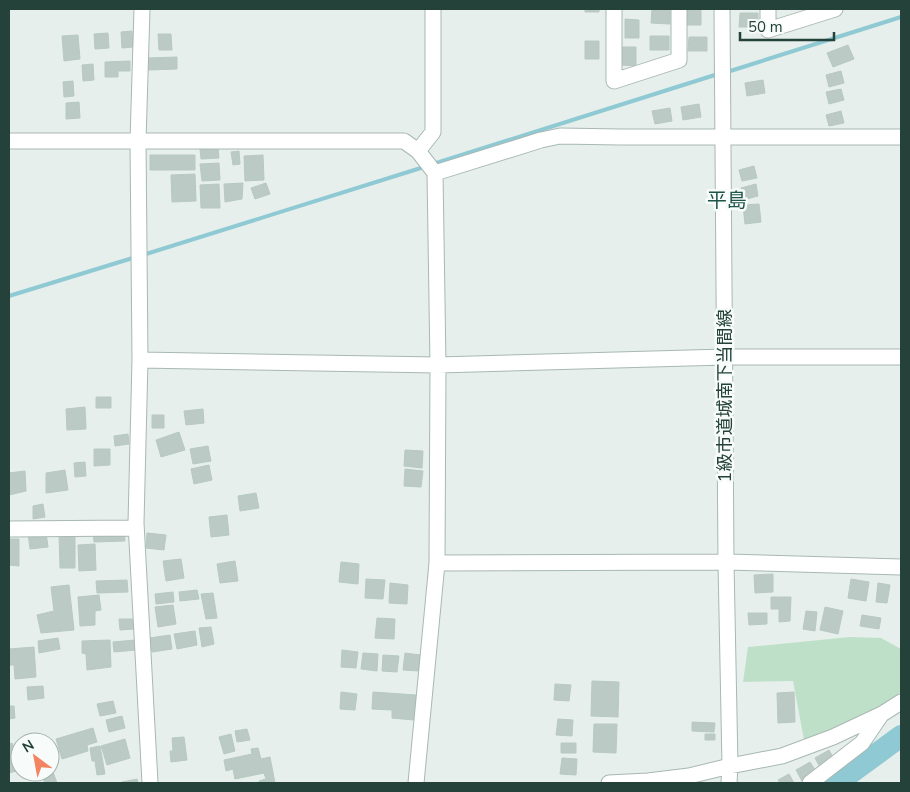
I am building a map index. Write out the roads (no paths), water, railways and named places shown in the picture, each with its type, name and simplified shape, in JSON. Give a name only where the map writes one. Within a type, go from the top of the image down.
[{"type":"street","points":[[142,9],[138,141],[140,360],[136,523],[150,783]]},
{"type":"street","points":[[418,151],[433,132],[433,9]]},
{"type":"street","points":[[614,9],[614,81],[679,60],[679,9]]},
{"type":"street","name":"1級市道城南下当間線","points":[[722,9],[729,783]]},
{"type":"street","points":[[768,9],[768,30],[835,9]]},
{"type":"street","points":[[436,173],[541,140],[560,136],[901,137]]},
{"type":"street","points":[[9,141],[404,141],[418,151],[436,173],[438,364],[437,563],[416,783]]},
{"type":"street","points":[[140,360],[438,364],[725,357],[901,357]]},
{"type":"street","points":[[9,530],[133,528],[136,523]]},
{"type":"street","points":[[437,563],[726,562],[901,567]]},
{"type":"street","points":[[609,783],[689,776],[782,756],[833,737],[882,714],[901,702]]},
{"type":"street","points":[[810,783],[862,743],[882,714]]},
{"type":"waterway","points":[[727,72],[901,17]]},
{"type":"waterway","points":[[433,164],[718,74]]},
{"type":"waterway","points":[[143,255],[424,167]]},
{"type":"waterway","points":[[9,296],[136,257]]},
{"type":"waterway","points":[[837,783],[901,736]]},
{"type":"district","name":"平島","points":[[727,200]]}]
